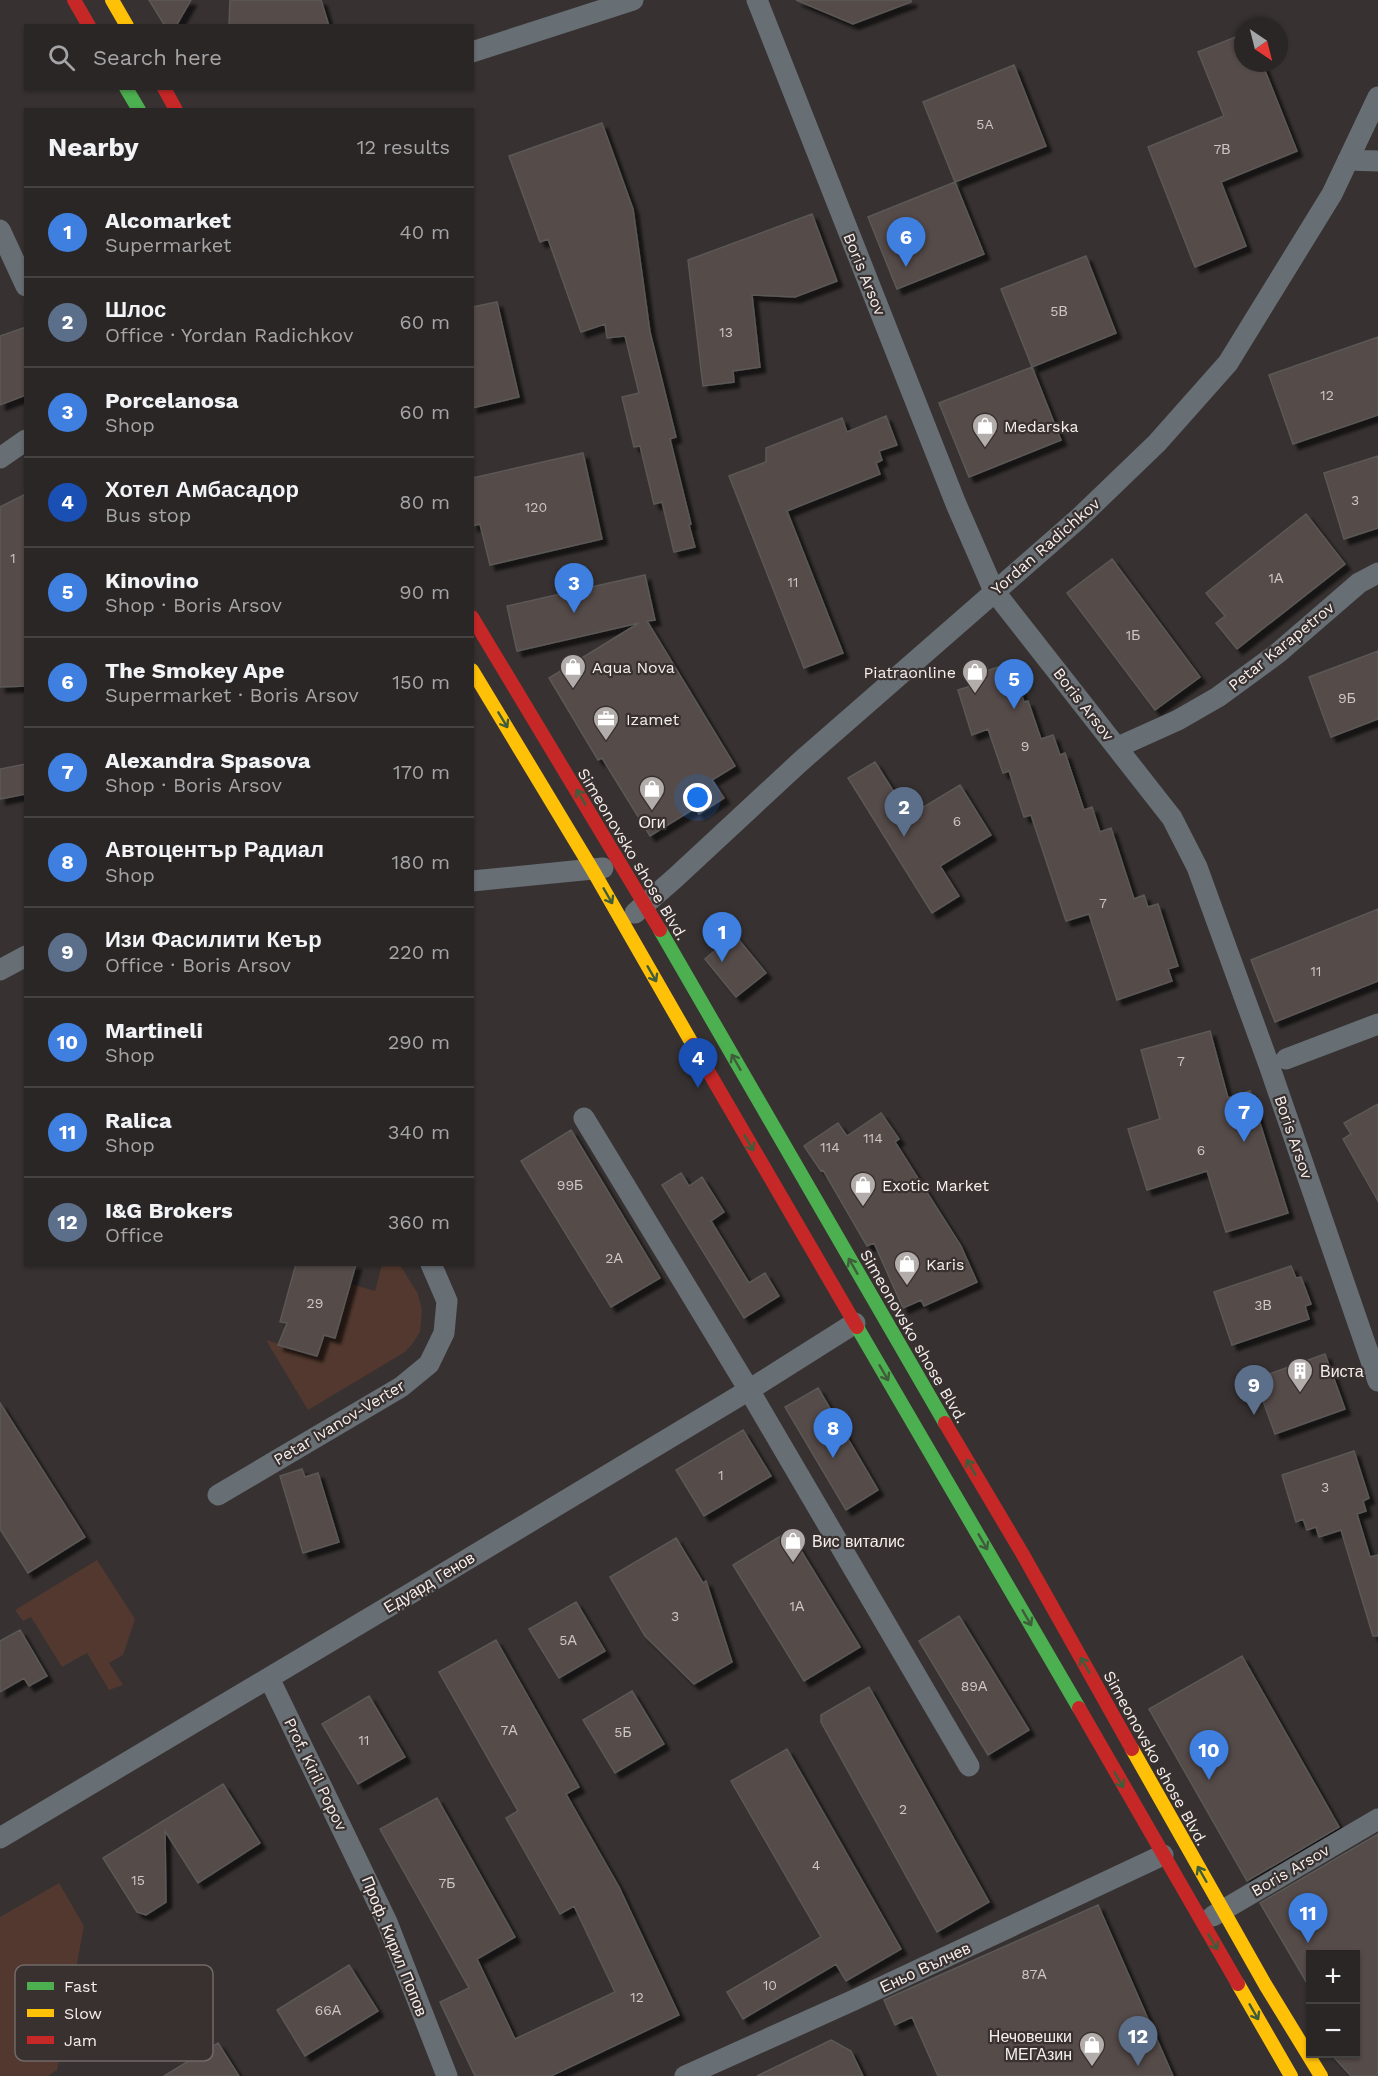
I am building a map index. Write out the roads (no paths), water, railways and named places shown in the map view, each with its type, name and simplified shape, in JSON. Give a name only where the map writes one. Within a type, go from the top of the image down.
[{"type":"main road","points":[[74,0],[88,24]]},
{"type":"main road","points":[[112,0],[126,24]]},
{"type":"main road","points":[[127,90],[138,108]]},
{"type":"main road","points":[[165,90],[175,108]]},
{"type":"main road","name":"Simeonovsko shose Blvd.","points":[[474,619],[645,904],[878,1309],[1022,1553],[1223,1910],[1321,2076]]},
{"type":"main road","points":[[474,673],[592,869],[1291,2076]]},
{"type":"street","points":[[474,51],[633,0]]},
{"type":"street","name":"Boris Arsov","points":[[757,0],[956,504],[994,591],[1172,818],[1197,867],[1269,1065],[1378,1381]]},
{"type":"street","name":"Yordan Radichkov","points":[[623,923],[800,762],[1078,519],[1157,443],[1228,363],[1332,194],[1378,97]]},
{"type":"street","points":[[1348,160],[1378,161]]},
{"type":"street","points":[[0,230],[24,282]]},
{"type":"street","points":[[0,458],[24,441]]},
{"type":"street","name":"Petar Karapetrov","points":[[1118,747],[1179,720],[1218,697],[1278,653],[1359,583],[1378,573]]},
{"type":"street","points":[[474,881],[622,866]]},
{"type":"street","points":[[0,970],[24,957]]},
{"type":"street","points":[[1286,1059],[1378,1024]]},
{"type":"street","points":[[584,1118],[748,1389],[969,1766]]},
{"type":"street","name":"Petar Ivanov-Verter","points":[[218,1495],[401,1387],[429,1364],[444,1334],[447,1301],[431,1266]]},
{"type":"street","name":"Едуард Генов","points":[[0,1838],[855,1323]]},
{"type":"street","name":"Prof. Kiril Popov","points":[[269,1678],[387,1922],[447,2076]]},
{"type":"street","name":"Boris Arsov","points":[[1202,1922],[1378,1819]]},
{"type":"street","name":"Еньо Вълчев","points":[[685,2076],[854,2000],[1163,1855]]},
{"type":"place","name":"The Smokey Ape","points":[[906,267]]},
{"type":"place","name":"Medarska","points":[[985,449]]},
{"type":"place","name":"Porcelanosa","points":[[574,613]]},
{"type":"place","name":"Aqua Nova","points":[[573,690]]},
{"type":"place","name":"Piatraonline","points":[[975,695]]},
{"type":"place","name":"Kinovino","points":[[1014,709]]},
{"type":"place","name":"Izamet","points":[[606,742]]},
{"type":"place","name":"Оги","points":[[652,812]]},
{"type":"place","name":"Шлос","points":[[904,837]]},
{"type":"place","name":"Alcomarket","points":[[722,962]]},
{"type":"place","name":"Хотел Амбасадор","points":[[698,1088]]},
{"type":"place","name":"Alexandra Spasova","points":[[1244,1142]]},
{"type":"place","name":"Exotic Market","points":[[863,1208]]},
{"type":"place","name":"Karis","points":[[907,1287]]},
{"type":"place","name":"Виста","points":[[1300,1394]]},
{"type":"place","name":"Изи Фасилити Кеър","points":[[1254,1415]]},
{"type":"place","name":"Автоцентър Радиал","points":[[833,1458]]},
{"type":"place","name":"Вис виталис","points":[[793,1564]]},
{"type":"place","name":"Martineli","points":[[1209,1780]]},
{"type":"place","name":"Ralica","points":[[1308,1943]]},
{"type":"place","name":"I&G Brokers","points":[[1138,2066]]},
{"type":"place","name":"Нечовешки МЕГАзин","points":[[1092,2068]]}]
